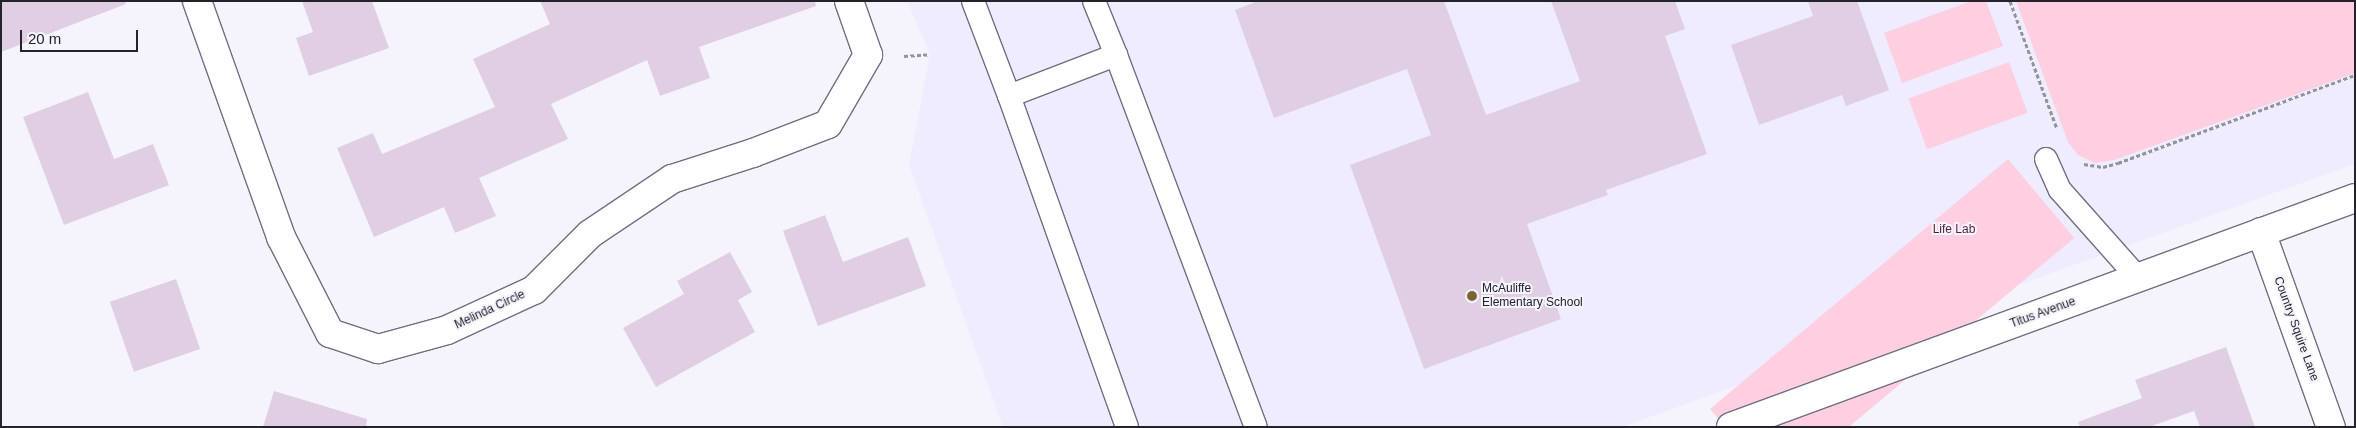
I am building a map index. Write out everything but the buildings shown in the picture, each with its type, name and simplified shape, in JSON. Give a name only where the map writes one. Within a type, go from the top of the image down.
[{"type":"street","name":"Melinda Circle","points":[[198,1],[281,237],[330,333],[378,349],[447,330],[534,290],[590,234],[672,179],[753,153],[828,124],[868,55],[849,1]]},
{"type":"street","name":"Titus Avenue","points":[[1731,427],[2355,198]]},
{"type":"street","name":"Country Squire Lane","points":[[2261,232],[2331,427]]},
{"type":"lane","points":[[973,1],[1009,96],[1127,427]]},
{"type":"lane","points":[[1094,1],[1256,427]]},
{"type":"lane","points":[[1009,96],[1116,55]]},
{"type":"lane","points":[[2046,159],[2060,190],[2138,278]]},
{"type":"path","points":[[2010,1],[2060,136]]},
{"type":"path","points":[[904,56],[930,54]]},
{"type":"path","points":[[2077,161],[2096,166],[2118,163],[2355,75]]},
{"type":"shaded area","name":"McAuliffe Elementary School","points":[[907,1],[2355,1],[2355,164],[1622,427],[1003,427],[909,165],[930,54]]},
{"type":"green space","points":[[1971,1],[1986,1],[2003,46],[1902,83],[1884,33]]},
{"type":"green space","points":[[2016,1],[2355,1],[2355,73],[2114,160],[2095,163],[2078,155],[2068,142]]},
{"type":"green space","points":[[2009,62],[2027,113],[1927,149],[1908,99]]},
{"type":"green space","name":"Life Lab","points":[[2008,159],[2074,238],[1849,427],[1725,427],[1710,409]]},
{"type":"place","name":"McAuliffe Elementary School","points":[[1472,296]]}]
